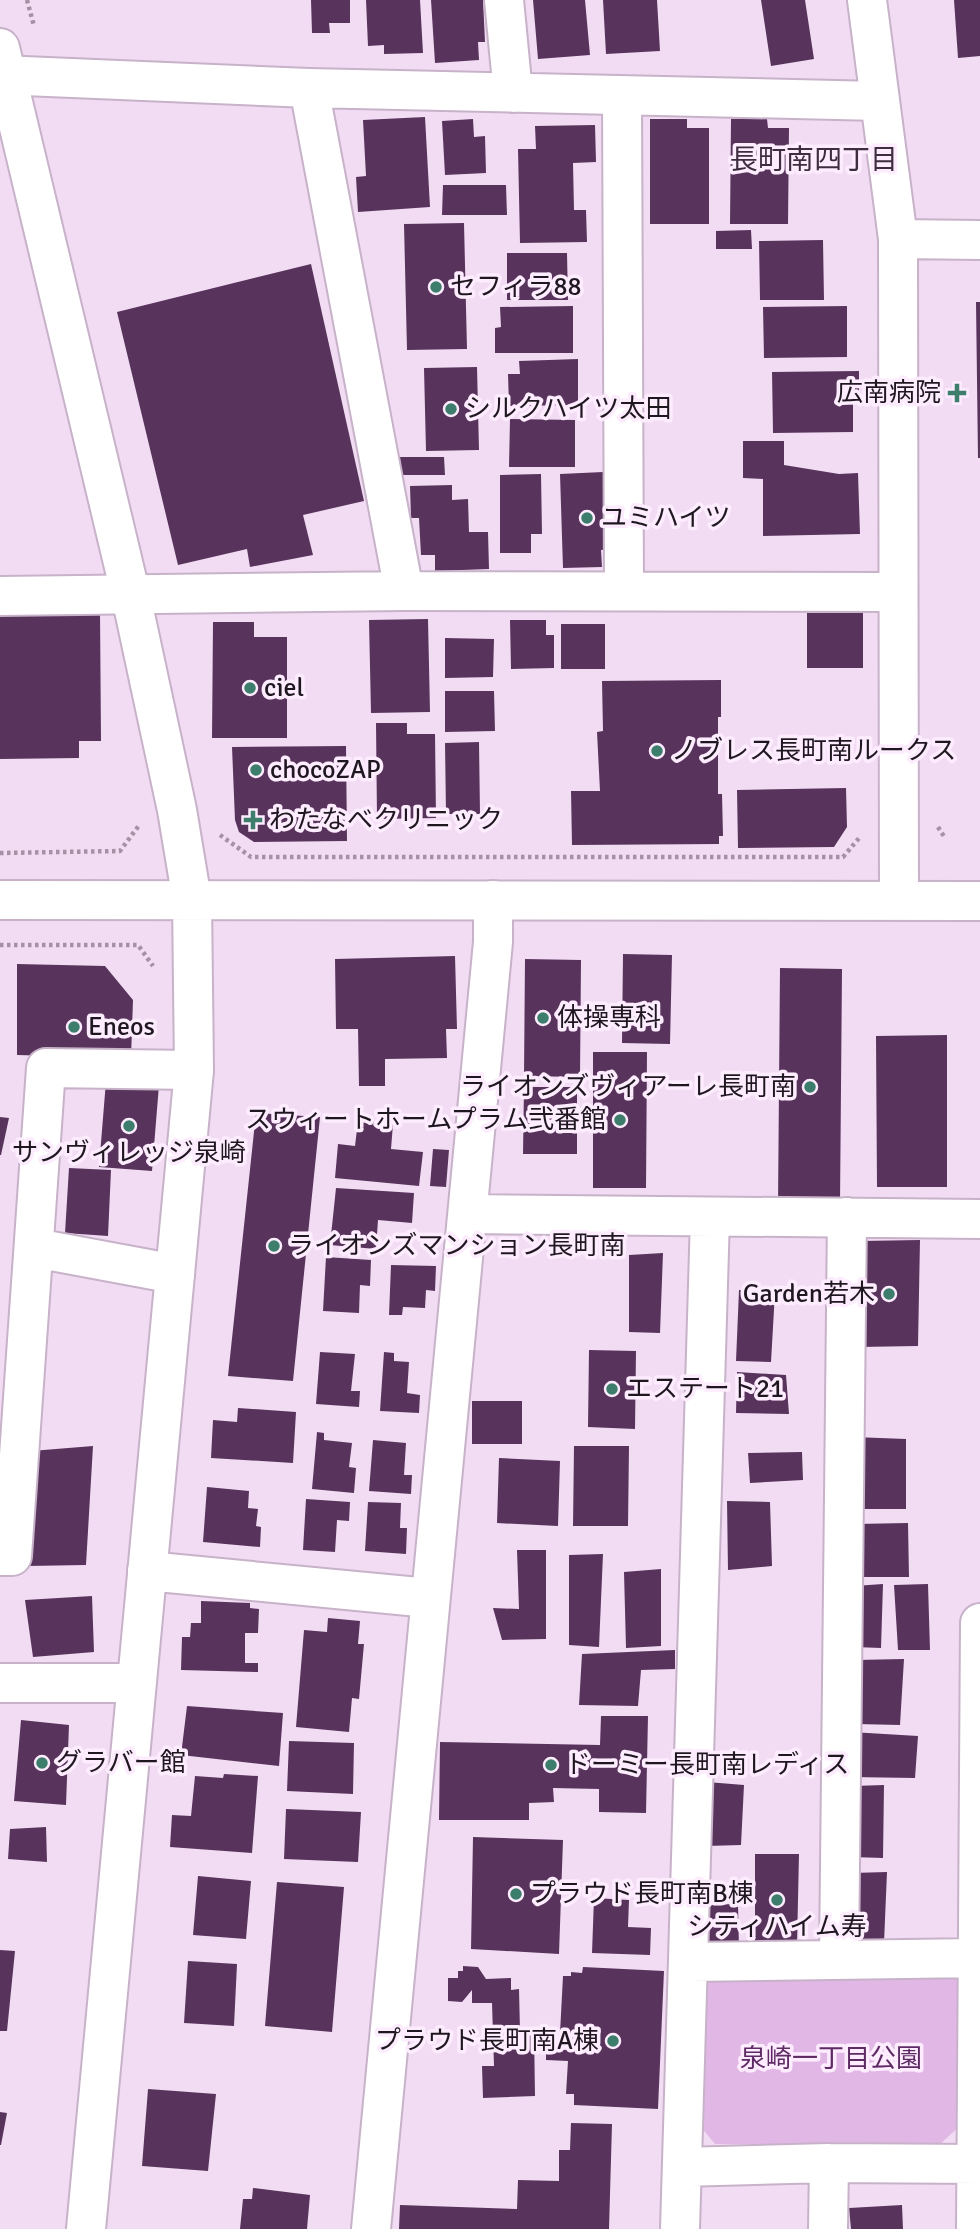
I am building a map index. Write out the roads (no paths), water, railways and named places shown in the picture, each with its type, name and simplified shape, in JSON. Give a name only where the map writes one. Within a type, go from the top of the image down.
[{"type":"street","points":[[504,0],[513,93]]},
{"type":"street","points":[[867,0],[898,239],[899,899]]},
{"type":"street","points":[[86,2229],[194,1070],[192,900],[177,810],[131,596],[2,66],[309,88],[879,101]]},
{"type":"street","points":[[309,88],[404,591]]},
{"type":"street","points":[[622,96],[624,591]]},
{"type":"street","points":[[898,239],[980,240]]},
{"type":"street","points":[[0,596],[404,591],[897,592]]},
{"type":"street","points":[[0,900],[980,901]]},
{"type":"street","points":[[371,2229],[429,1598],[468,1214],[493,942],[494,900]]},
{"type":"street","points":[[0,1556],[12,1556],[46,1068],[194,1070]]},
{"type":"street","points":[[468,1214],[980,1219]]},
{"type":"street","points":[[680,2229],[710,1217]]},
{"type":"street","points":[[839,1959],[847,1217]]},
{"type":"street","points":[[35,1248],[175,1274]]},
{"type":"street","points":[[147,1571],[429,1598]]},
{"type":"street","points":[[976,2229],[980,1623]]},
{"type":"street","points":[[0,1683],[136,1683]]},
{"type":"street","points":[[689,1962],[977,1958]]},
{"type":"street","points":[[682,2167],[829,2163],[978,2164]]},
{"type":"street","points":[[828,2229],[829,2163]]},
{"type":"place","name":"セフィラ88","points":[[436,287]]},
{"type":"place","name":"広南病院","points":[[957,393]]},
{"type":"place","name":"シルクハイツ太田","points":[[451,409]]},
{"type":"place","name":"ユミハイツ","points":[[587,518]]},
{"type":"place","name":"ciel","points":[[250,688]]},
{"type":"place","name":"ノブレス長町南ルークス","points":[[657,751]]},
{"type":"place","name":"chocoZAP","points":[[256,770]]},
{"type":"place","name":"わたなべクリニック","points":[[253,820]]},
{"type":"place","name":"体操専科","points":[[543,1018]]},
{"type":"place","name":"Eneos","points":[[74,1027]]},
{"type":"place","name":"ライオンズヴィアーレ長町南","points":[[810,1087]]},
{"type":"place","name":"スウィートホームプラム弐番館","points":[[620,1120]]},
{"type":"place","name":"サンヴィレッジ泉崎","points":[[129,1126]]},
{"type":"place","name":"ライオンズマンション長町南","points":[[274,1246]]},
{"type":"place","name":"Garden若木","points":[[889,1294]]},
{"type":"place","name":"エステート21","points":[[612,1389]]},
{"type":"place","name":"グラバー館","points":[[42,1763]]},
{"type":"place","name":"ドーミー長町南レディス","points":[[551,1765]]},
{"type":"place","name":"プラウド長町南B棟","points":[[516,1894]]},
{"type":"place","name":"シティハイム寿","points":[[777,1900]]},
{"type":"place","name":"プラウド長町南A棟","points":[[613,2041]]},
{"type":"district","name":"長町南四丁目","points":[[814,160]]},
{"type":"park label","name":"泉崎一丁目公園","points":[[831,2059]]}]
